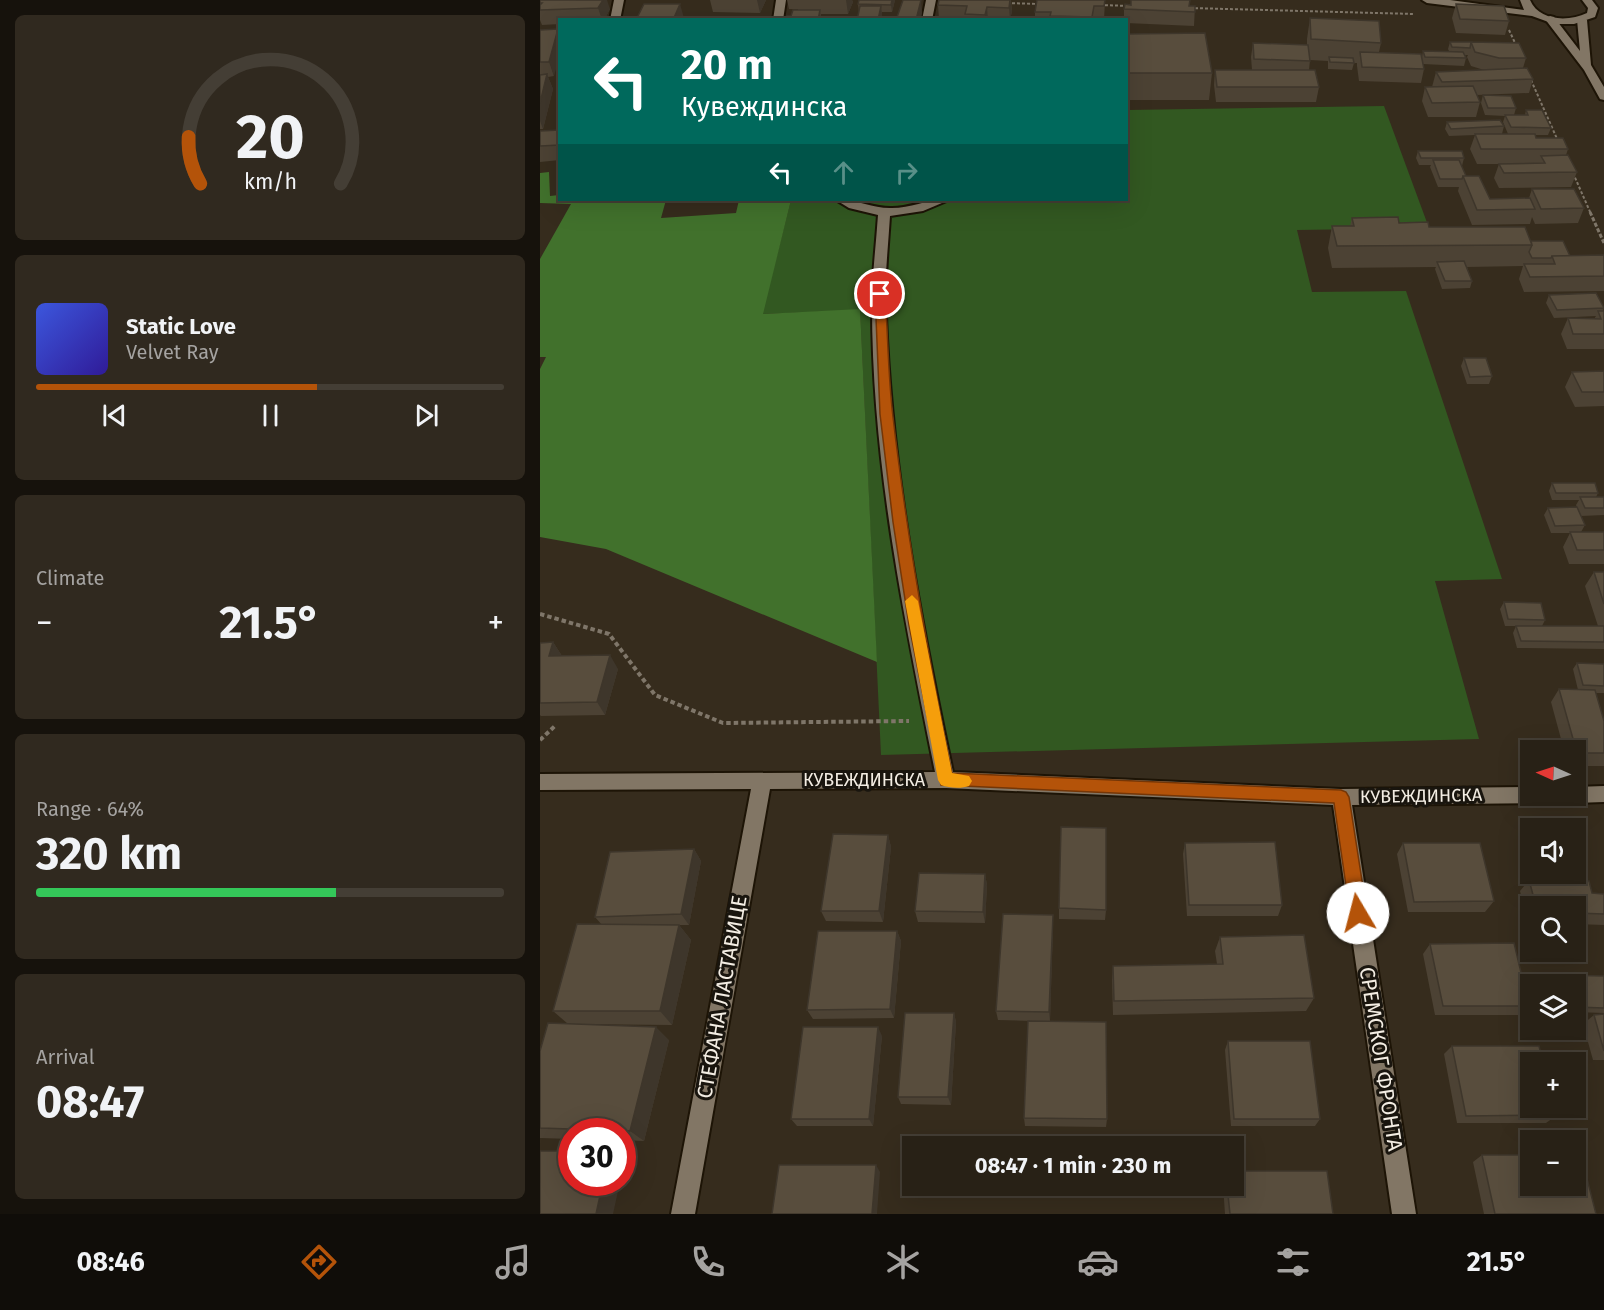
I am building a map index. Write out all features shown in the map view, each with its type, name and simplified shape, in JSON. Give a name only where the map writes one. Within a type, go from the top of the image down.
[{"type":"street","points":[[615,18],[619,0]]},
{"type":"street","points":[[778,18],[781,0]]},
{"type":"street","points":[[927,18],[931,0]]},
{"type":"street","points":[[1427,0],[1536,14],[1550,19],[1584,19],[1604,16]]},
{"type":"street","points":[[1525,0],[1527,7],[1536,14]]},
{"type":"street","points":[[1587,0],[1593,8],[1584,19],[1583,44],[1588,69]]},
{"type":"street","points":[[1598,0],[1604,1]]},
{"type":"street","points":[[1550,19],[1588,69],[1604,97]]},
{"type":"street","points":[[845,201],[865,209],[884,212],[923,207],[940,201]]},
{"type":"street","points":[[884,212],[879,314],[886,414],[907,568],[933,720],[946,780]]},
{"type":"street","name":"КУВЕЖДИНСКА","points":[[540,782],[946,780],[1341,797],[1520,795]]},
{"type":"street","name":"СТЕФАНА ЛАСТАВИЦЕ","points":[[683,1214],[762,781]]},
{"type":"street","points":[[1586,795],[1604,795]]},
{"type":"street","name":"СРЕМСКОГ ФРОНТА","points":[[1341,797],[1404,1214]]},
{"type":"path","points":[[1002,3],[1050,4]]},
{"type":"path","points":[[1098,5],[1134,6]]},
{"type":"path","points":[[1181,8],[1337,14],[1416,14]]},
{"type":"path","points":[[1508,28],[1517,48]]},
{"type":"path","points":[[1526,69],[1560,146]]},
{"type":"path","points":[[1570,167],[1604,243]]},
{"type":"path","points":[[540,614],[609,634],[656,695],[723,723],[933,720]]},
{"type":"path","points":[[540,740],[556,725]]},
{"type":"green space","points":[[1384,106],[1429,228],[1297,230],[1312,292],[1406,291],[1502,579],[1435,581],[1479,739],[881,755],[860,310],[762,314],[791,201],[1128,201],[1128,110]]},
{"type":"green space","points":[[549,172],[550,196],[558,195],[558,201],[666,201],[661,218],[736,213],[739,201],[791,201],[763,314],[860,309],[877,662],[606,549],[540,537],[540,369],[546,357],[540,357],[540,259],[571,204],[540,203],[540,173]]},
{"type":"building","points":[[540,0],[603,0],[598,8],[540,10],[542,3]]},
{"type":"building","points":[[859,0],[892,0],[891,5],[858,4]]},
{"type":"building","points":[[903,0],[921,0],[916,18],[897,18]]},
{"type":"building","points":[[939,0],[1010,0],[1009,8],[987,7],[985,15],[965,14],[967,6],[938,5]]},
{"type":"building","points":[[1037,0],[1105,0],[1104,6],[1094,6],[1092,17],[1050,16],[1051,12],[1035,12]]},
{"type":"building","points":[[1131,0],[1190,0],[1189,6],[1195,6],[1195,12],[1124,9],[1125,4],[1131,5]]},
{"type":"building","points":[[644,4],[680,4],[674,18],[637,18]]},
{"type":"building","points":[[1456,4],[1504,6],[1509,21],[1460,19]]},
{"type":"building","points":[[860,6],[881,6],[878,18],[857,18]]},
{"type":"building","points":[[793,10],[820,10],[818,18],[786,18],[791,16]]},
{"type":"building","points":[[1310,18],[1379,21],[1381,43],[1311,39]]},
{"type":"building","points":[[558,29],[549,62],[540,62],[540,30]]},
{"type":"building","points":[[1205,33],[1212,73],[1128,73],[1128,34]]},
{"type":"building","points":[[1450,42],[1471,42],[1470,48],[1452,47]]},
{"type":"building","points":[[1471,42],[1519,43],[1526,58],[1499,58],[1475,52]]},
{"type":"building","points":[[1253,43],[1308,45],[1310,61],[1254,59]]},
{"type":"building","points":[[1423,51],[1463,52],[1466,58],[1425,57]]},
{"type":"building","points":[[1360,52],[1421,54],[1424,69],[1362,67]]},
{"type":"building","points":[[1329,57],[1353,58],[1354,63],[1330,62]]},
{"type":"building","points":[[1527,68],[1533,79],[1442,82],[1436,72]]},
{"type":"building","points":[[1215,70],[1315,70],[1319,87],[1217,87]]},
{"type":"building","points":[[547,74],[540,103],[540,75]]},
{"type":"building","points":[[1473,86],[1480,102],[1432,103],[1425,87]]},
{"type":"building","points":[[1483,95],[1511,96],[1516,108],[1488,108]]},
{"type":"building","points":[[1526,110],[1542,110],[1551,128],[1511,127],[1505,115],[1528,115]]},
{"type":"building","points":[[1500,120],[1504,126],[1451,129],[1447,122]]},
{"type":"building","points":[[558,130],[558,145],[540,146],[540,131]]},
{"type":"building","points":[[1475,134],[1535,134],[1536,138],[1563,138],[1568,149],[1481,149]]},
{"type":"building","points":[[1418,151],[1462,151],[1464,158],[1421,158]]},
{"type":"building","points":[[1568,155],[1577,172],[1504,173],[1499,164],[1545,163],[1541,156]]},
{"type":"building","points":[[1433,160],[1459,160],[1466,176],[1462,179],[1440,179]]},
{"type":"building","points":[[1463,176],[1479,176],[1490,199],[1530,198],[1535,209],[1477,210]]},
{"type":"building","points":[[1532,189],[1574,189],[1584,208],[1541,209]]},
{"type":"building","points":[[1398,217],[1399,223],[1428,222],[1429,227],[1525,227],[1532,245],[1337,246],[1332,226],[1354,226],[1352,218]]},
{"type":"building","points":[[1531,241],[1563,241],[1570,256],[1532,258],[1529,252]]},
{"type":"building","points":[[1604,255],[1604,276],[1530,277],[1524,264],[1555,264],[1552,256]]},
{"type":"building","points":[[1464,261],[1472,281],[1445,281],[1437,262]]},
{"type":"building","points":[[1596,293],[1604,308],[1557,310],[1549,295]]},
{"type":"building","points":[[1598,311],[1604,311],[1604,334],[1573,334],[1568,318],[1601,319]]},
{"type":"building","points":[[1464,358],[1486,358],[1492,376],[1470,377]]},
{"type":"building","points":[[1604,371],[1604,392],[1582,392],[1572,372]]},
{"type":"building","points":[[1552,483],[1595,483],[1598,493],[1556,493]]},
{"type":"building","points":[[1580,497],[1604,497],[1604,508],[1585,508]]},
{"type":"building","points":[[1577,507],[1585,525],[1555,526],[1548,508]]},
{"type":"building","points":[[1570,532],[1604,532],[1604,550],[1577,550]]},
{"type":"building","points":[[1594,572],[1604,572],[1604,604]]},
{"type":"building","points":[[1504,602],[1541,603],[1545,620],[1508,619]]},
{"type":"building","points":[[1516,626],[1604,626],[1604,642],[1521,641]]},
{"type":"building","points":[[553,642],[549,656],[610,655],[597,702],[540,703],[540,643]]},
{"type":"building","points":[[1577,663],[1604,664],[1604,686],[1583,685]]},
{"type":"building","points":[[1559,689],[1595,690],[1604,721],[1604,753],[1586,753],[1586,740],[1573,740]]},
{"type":"building","points":[[1061,827],[1106,828],[1106,910],[1059,908]]},
{"type":"building","points":[[833,834],[888,835],[879,911],[821,911]]},
{"type":"building","points":[[1275,842],[1282,905],[1189,905],[1185,843]]},
{"type":"building","points":[[1403,843],[1480,843],[1494,901],[1414,902]]},
{"type":"building","points":[[694,849],[681,914],[595,917],[610,852]]},
{"type":"building","points":[[919,873],[985,874],[983,912],[915,911]]},
{"type":"building","points":[[1586,881],[1589,881],[1592,893],[1604,894],[1604,914],[1586,913],[1586,896],[1533,896],[1530,884],[1586,884]]},
{"type":"building","points":[[1003,914],[1053,915],[1049,1012],[996,1011]]},
{"type":"building","points":[[577,924],[679,925],[660,1011],[553,1011]]},
{"type":"building","points":[[818,931],[897,931],[890,1009],[807,1010]]},
{"type":"building","points":[[1304,935],[1314,998],[1114,1001],[1113,966],[1223,964],[1220,937]]},
{"type":"building","points":[[1514,943],[1521,974],[1520,1006],[1443,1006],[1430,944]]},
{"type":"building","points":[[1586,976],[1604,976],[1604,1008],[1586,1007]]},
{"type":"building","points":[[905,1013],[954,1013],[948,1097],[898,1097]]},
{"type":"building","points":[[1604,1014],[1604,1051],[1594,1015]]},
{"type":"building","points":[[1028,1021],[1106,1022],[1107,1119],[1024,1118]]},
{"type":"building","points":[[548,1023],[656,1027],[633,1118],[558,1118],[558,1129],[540,1128],[540,1051]]},
{"type":"building","points":[[803,1027],[878,1027],[869,1119],[791,1119]]},
{"type":"building","points":[[1228,1041],[1310,1041],[1320,1119],[1234,1119]]},
{"type":"building","points":[[1452,1046],[1539,1046],[1540,1052],[1520,1052],[1520,1115],[1466,1116]]},
{"type":"building","points":[[540,1151],[558,1151],[558,1196],[600,1196],[596,1214],[540,1214]]},
{"type":"building","points":[[1482,1155],[1520,1155],[1520,1196],[1586,1196],[1586,1175],[1596,1214],[1495,1214]]},
{"type":"building","points":[[779,1165],[876,1165],[872,1214],[772,1214]]},
{"type":"building","points":[[1244,1171],[1327,1171],[1333,1214],[1230,1214],[1228,1196],[1244,1196]]},
{"type":"slow traffic","points":[[912,601],[946,780],[964,781]]},
{"type":"route","points":[[880,294],[879,314],[886,414],[900,522],[915,625],[946,780],[1341,797],[1358,913]]}]
